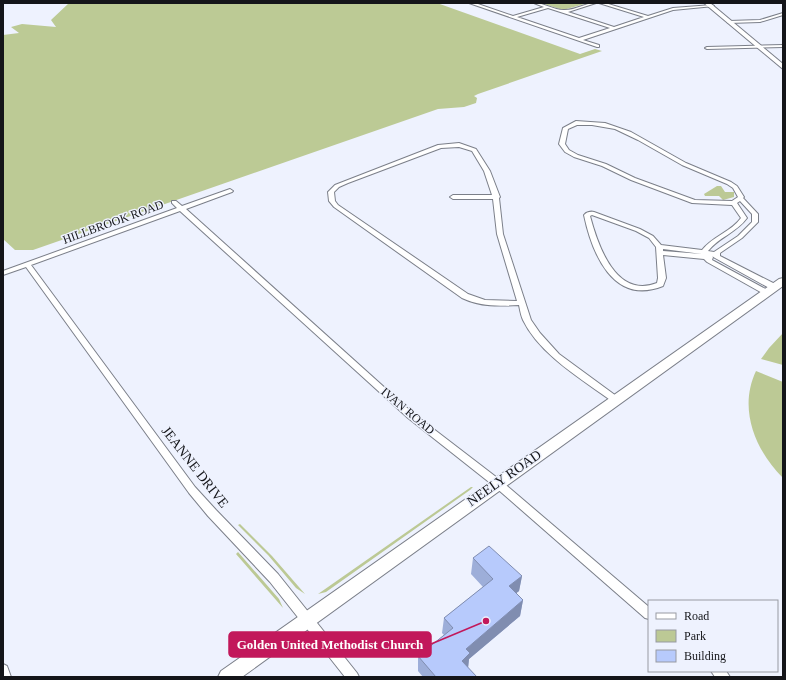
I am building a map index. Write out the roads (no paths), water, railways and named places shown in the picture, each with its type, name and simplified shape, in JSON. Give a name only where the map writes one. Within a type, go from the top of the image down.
[{"type":"street","points":[[471,3],[597,46]]},
{"type":"street","points":[[536,3],[614,28]]},
{"type":"street","points":[[564,12],[594,3]]},
{"type":"street","points":[[601,3],[647,17]]},
{"type":"street","points":[[670,4],[680,7]]},
{"type":"street","points":[[578,40],[680,7],[710,5],[783,67]]},
{"type":"street","points":[[513,18],[548,7]]},
{"type":"street","points":[[729,22],[760,21],[783,14]]},
{"type":"street","points":[[707,48],[783,46]]},
{"type":"street","points":[[717,255],[734,242],[755,222],[756,218],[746,203],[737,201],[694,202],[633,179],[604,164],[576,156],[566,151],[562,144],[565,130],[570,125],[579,123],[610,125],[647,141],[684,164],[729,183],[741,195],[737,201]]},
{"type":"street","points":[[521,303],[486,303],[465,296],[336,206],[331,198],[332,191],[346,182],[440,146],[453,144],[466,146],[476,152],[492,182],[497,197],[500,234],[521,303],[532,329],[552,351],[572,368],[616,400]]},
{"type":"street","name":"HILLBROOK ROAD","points":[[3,273],[230,191]]},
{"type":"street","points":[[453,197],[497,197]]},
{"type":"street","points":[[705,255],[709,245],[724,237],[744,218],[737,201]]},
{"type":"street","name":"IVAN ROAD","points":[[174,202],[411,416],[497,483],[648,613]]},
{"type":"street","points":[[592,213],[638,230],[651,237],[659,250],[662,278],[660,284],[652,287],[638,287],[624,284],[613,275],[602,255],[589,229],[587,214],[592,213]]},
{"type":"street","points":[[724,237],[734,242]]},
{"type":"street","points":[[659,250],[717,255],[732,266],[775,287]]},
{"type":"street","points":[[705,255],[709,261],[725,270],[775,287]]},
{"type":"street","name":"JEANNE DRIVE","points":[[27,264],[192,490],[274,578],[353,677]]},
{"type":"street","points":[[725,270],[732,266]]},
{"type":"street","name":"NEELY ROAD","points":[[227,677],[497,483],[775,287]]},
{"type":"street","points":[[3,670],[5,677]]},
{"type":"place","name":"Golden United Methodist Church","points":[[486,621]]}]
